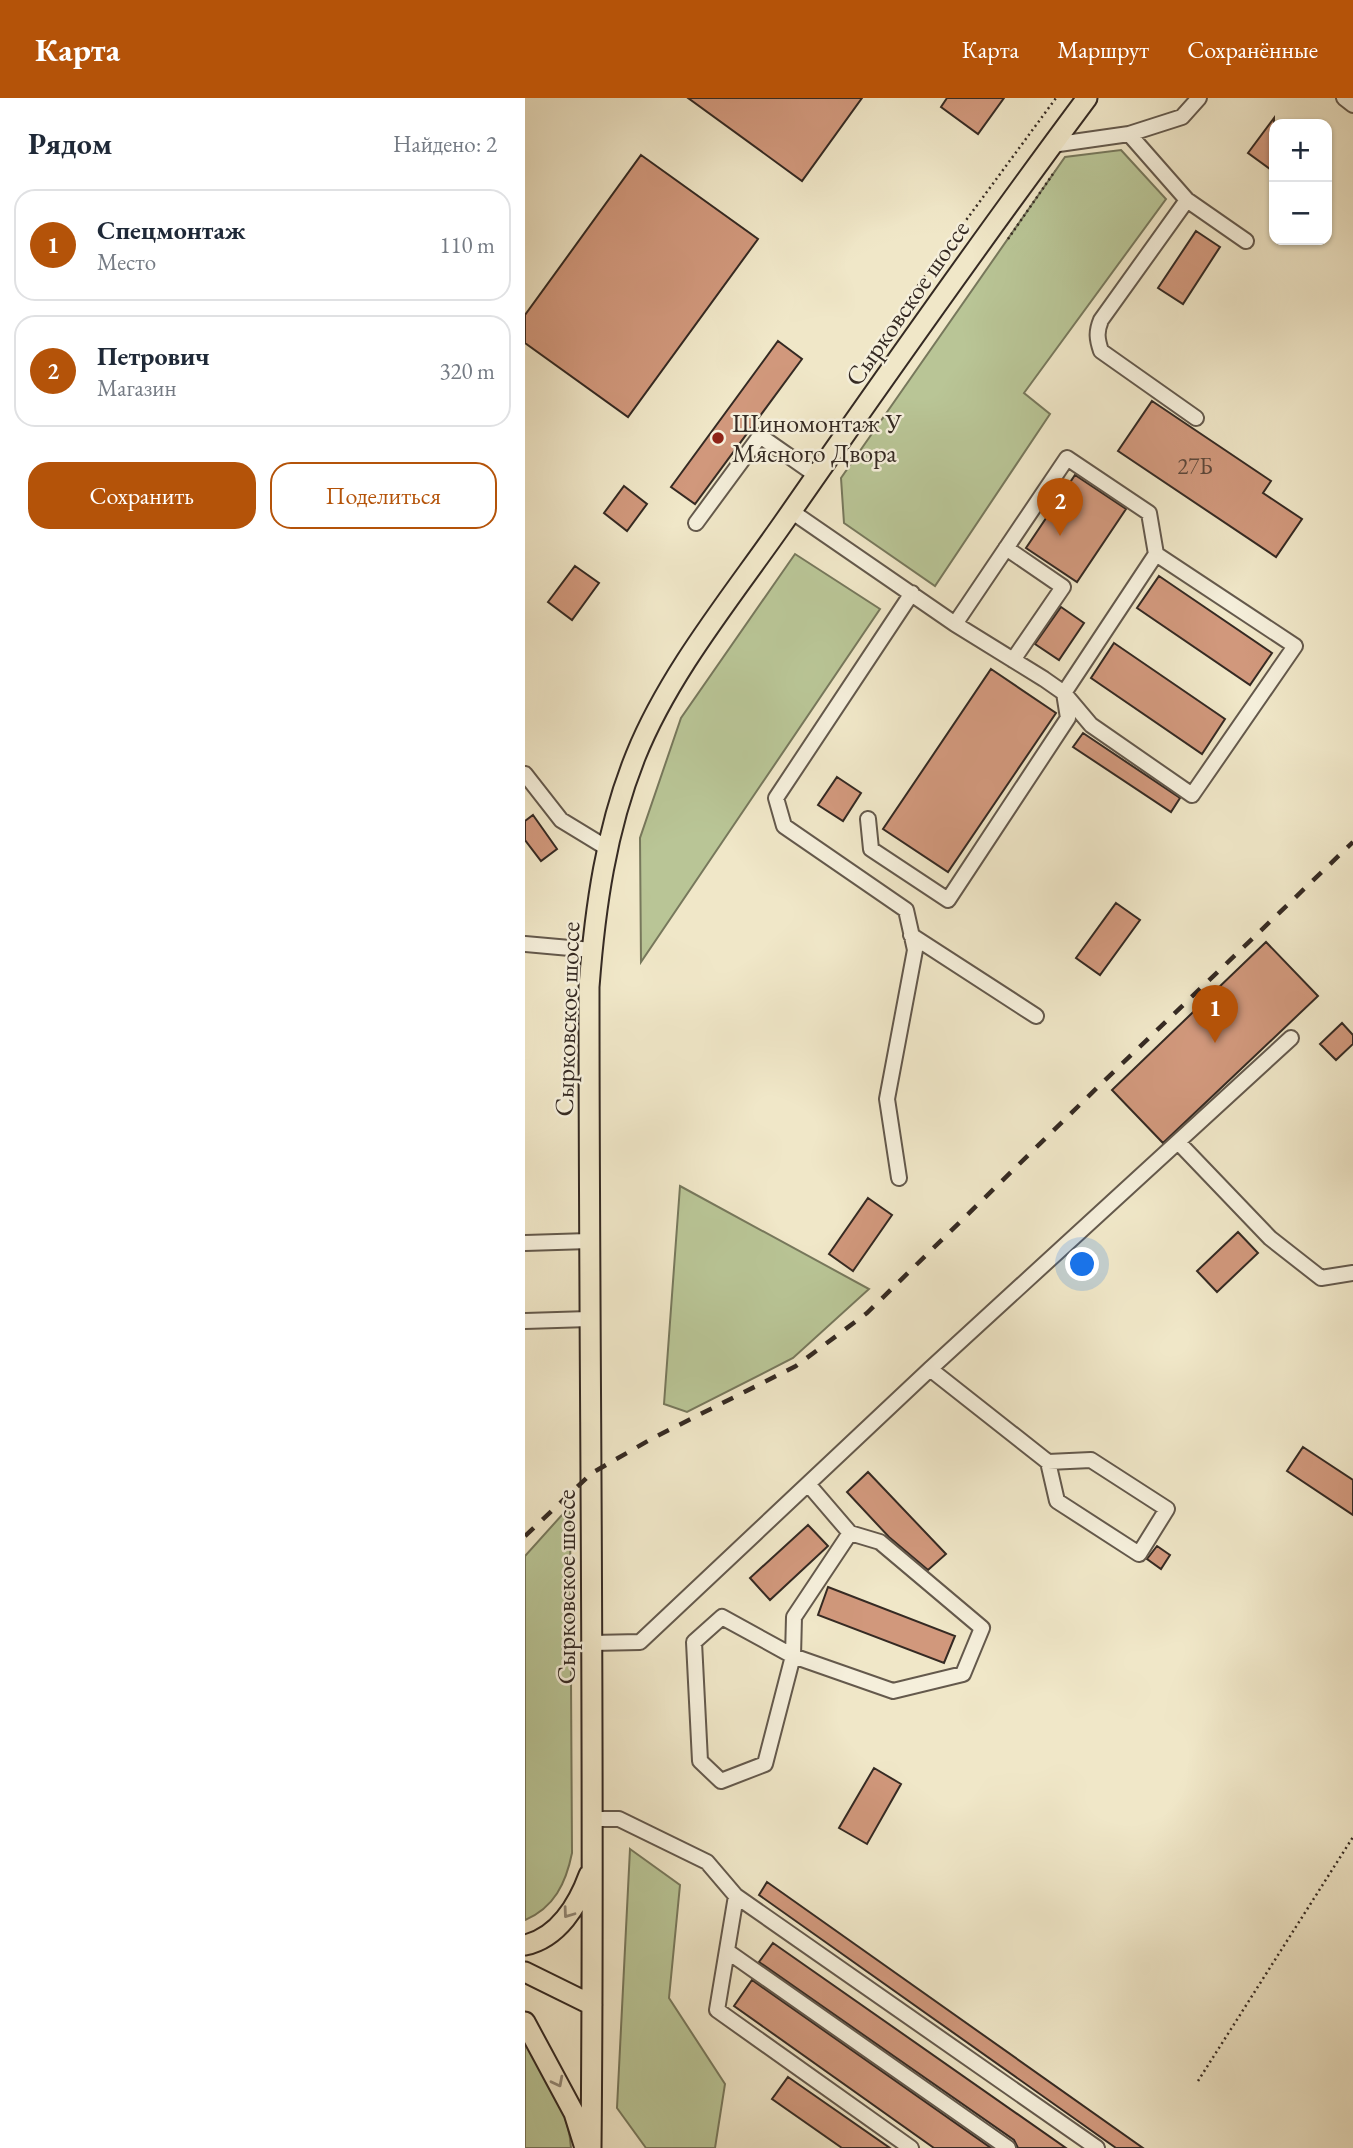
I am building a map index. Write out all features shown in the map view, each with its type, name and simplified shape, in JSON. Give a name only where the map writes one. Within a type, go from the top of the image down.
[{"type":"main road","name":"Сырковское шоссе","points":[[591,2148],[593,1643],[589,987],[607,848],[622,791],[650,723],[674,681],[791,511],[1087,98]]},
{"type":"main road","points":[[525,1945],[545,1938],[558,1927],[579,1898],[593,1864]]},
{"type":"main road","points":[[525,1972],[592,2005]]},
{"type":"main road","points":[[525,2022],[574,2113],[585,2148]]},
{"type":"lane","points":[[1052,145],[1129,134],[1182,117],[1199,98]]},
{"type":"lane","points":[[1344,98],[1353,105]]},
{"type":"lane","points":[[1129,134],[1187,200],[1246,241]]},
{"type":"lane","points":[[1187,200],[1101,320],[1097,339],[1101,351],[1196,418]]},
{"type":"lane","points":[[696,523],[760,436],[817,475]]},
{"type":"lane","points":[[868,819],[871,849],[948,900],[1068,718],[1064,693],[1156,554],[1149,513],[1067,458],[955,624]]},
{"type":"lane","points":[[791,511],[955,624],[1064,693],[1091,725],[1192,795],[1295,646],[1156,554]]},
{"type":"lane","points":[[1006,548],[1063,587],[1013,660]]},
{"type":"lane","points":[[899,1178],[887,1098],[915,950],[906,910],[784,827],[776,798],[912,593]]},
{"type":"lane","points":[[525,774],[561,820],[607,848]]},
{"type":"lane","points":[[911,935],[1036,1016]]},
{"type":"lane","points":[[525,944],[592,950]]},
{"type":"lane","points":[[593,1643],[640,1642],[930,1369],[1291,1038]]},
{"type":"lane","points":[[1178,1142],[1270,1238],[1321,1278],[1353,1273]]},
{"type":"lane","points":[[525,1242],[589,1241]]},
{"type":"lane","points":[[525,1321],[589,1319]]},
{"type":"lane","points":[[930,1369],[1048,1462],[1057,1501],[1139,1554],[1167,1509],[1091,1460],[1048,1462]]},
{"type":"lane","points":[[808,1484],[850,1533],[880,1542],[982,1628],[963,1674],[893,1691],[793,1656],[722,1617],[694,1642],[700,1761],[721,1781],[765,1764],[793,1656],[794,1617],[850,1533]]},
{"type":"lane","points":[[593,1819],[619,1819],[707,1862],[736,1896],[1097,2148]]},
{"type":"lane","points":[[736,1896],[717,2010],[911,2148]]},
{"type":"lane","points":[[727,1951],[1008,2148]]},
{"type":"path","points":[[911,295],[1056,98]]},
{"type":"path","points":[[1198,2081],[1353,1837]]},
{"type":"green space","points":[[1121,150],[1166,199],[1024,393],[1050,414],[935,586],[844,523],[841,478],[1065,157]]},
{"type":"green space","points":[[795,554],[880,609],[641,962],[640,838],[681,718]]},
{"type":"green space","points":[[680,1186],[869,1289],[793,1358],[687,1412],[664,1404]]},
{"type":"green space","points":[[570,1506],[572,1853],[557,1893],[544,1909],[525,1920],[525,1556]]},
{"type":"green space","points":[[630,1849],[680,1885],[669,1998],[725,2084],[715,2148],[646,2148],[617,2108]]},
{"type":"green space","points":[[525,2038],[560,2105],[571,2148],[525,2148]]},
{"type":"building","points":[[688,98],[862,98],[802,181]]},
{"type":"building","points":[[947,98],[1004,98],[978,134],[941,107]]},
{"type":"building","points":[[1269,125],[1269,168],[1248,153]]},
{"type":"building","points":[[641,155],[758,239],[628,417],[525,343],[525,315]]},
{"type":"building","points":[[1196,231],[1220,247],[1183,304],[1158,288]]},
{"type":"building","points":[[778,341],[802,359],[695,504],[671,487]]},
{"type":"building","points":[[1152,401],[1271,481],[1263,493],[1302,519],[1276,557],[1118,451]]},
{"type":"building","points":[[1075,475],[1126,509],[1077,582],[1026,548]]},
{"type":"building","points":[[624,486],[647,504],[627,531],[604,513]]},
{"type":"building","points":[[575,566],[599,583],[572,620],[548,602]]},
{"type":"building","points":[[1159,576],[1272,653],[1250,685],[1137,608]]},
{"type":"building","points":[[1061,607],[1084,623],[1059,660],[1035,644]]},
{"type":"building","points":[[1114,643],[1225,719],[1202,754],[1091,678]]},
{"type":"building","points":[[991,669],[1056,713],[948,872],[883,829]]},
{"type":"building","points":[[1083,733],[1180,798],[1171,812],[1073,747]]},
{"type":"building","points":[[837,777],[861,793],[843,821],[818,805]]},
{"type":"building","points":[[533,815],[557,849],[541,861],[525,840],[525,821]]},
{"type":"building","points":[[1116,903],[1140,920],[1100,975],[1076,958]]},
{"type":"building","points":[[1266,942],[1318,996],[1163,1143],[1112,1090]]},
{"type":"building","points":[[1342,1023],[1353,1035],[1353,1044],[1336,1060],[1320,1044]]},
{"type":"building","points":[[868,1198],[892,1215],[853,1271],[829,1254]]},
{"type":"building","points":[[1238,1232],[1258,1253],[1217,1292],[1197,1271]]},
{"type":"building","points":[[1303,1447],[1353,1480],[1353,1515],[1287,1471]]},
{"type":"building","points":[[868,1472],[946,1554],[928,1570],[889,1537],[847,1492]]},
{"type":"building","points":[[808,1525],[828,1546],[770,1600],[750,1578]]},
{"type":"building","points":[[1157,1546],[1170,1555],[1161,1569],[1147,1559]]},
{"type":"building","points":[[828,1587],[955,1636],[944,1663],[818,1615]]},
{"type":"building","points":[[874,1768],[901,1784],[867,1844],[839,1828]]},
{"type":"building","points":[[767,1882],[1143,2148],[1116,2148],[759,1895]]},
{"type":"building","points":[[773,1943],[1066,2148],[1018,2148],[1014,2140],[759,1962]]},
{"type":"building","points":[[752,1980],[991,2148],[934,2148],[734,2006]]},
{"type":"building","points":[[788,2077],[890,2148],[842,2148],[772,2099]]},
{"type":"railway","points":[[525,1536],[592,1473],[653,1438],[796,1366],[867,1313],[1353,842]]},
{"type":"place","name":"Шиномонтаж У Мясного Двора","points":[[718,438]]},
{"type":"place","name":"Петрович","points":[[1060,536]]},
{"type":"place","name":"Спецмонтаж","points":[[1215,1043]]}]
